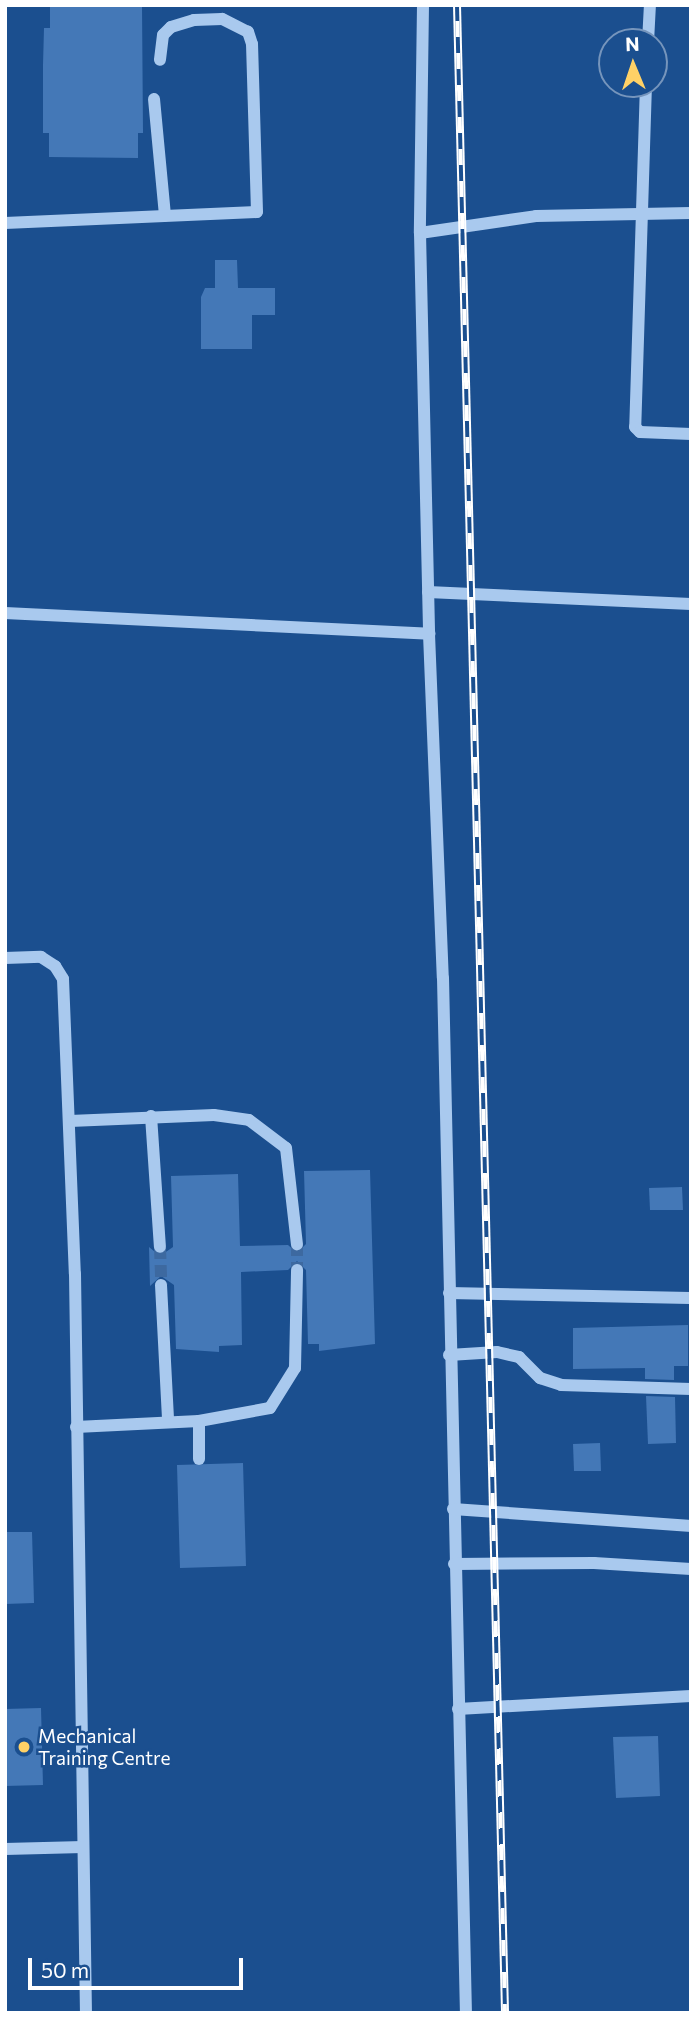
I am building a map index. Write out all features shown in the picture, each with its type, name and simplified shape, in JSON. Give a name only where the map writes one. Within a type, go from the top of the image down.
[{"type":"street","points":[[423,5],[420,233],[429,634],[443,978],[449,1355],[466,2013]]},
{"type":"street","points":[[649,28],[650,5]]},
{"type":"street","points":[[5,223],[257,212],[253,44],[240,25],[222,19],[194,20],[171,27],[163,35],[160,60]]},
{"type":"street","points":[[645,98],[635,427],[640,432],[691,434]]},
{"type":"street","points":[[154,99],[161,136],[165,215]]},
{"type":"street","points":[[420,233],[536,216],[641,211],[691,213]]},
{"type":"street","points":[[428,592],[691,604]]},
{"type":"street","points":[[5,613],[429,634]]},
{"type":"street","points":[[5,958],[41,957],[55,966],[63,979],[70,1121],[86,2013]]},
{"type":"street","points":[[70,1121],[151,1116],[238,1118],[275,1136],[286,1148],[291,1166],[297,1244]]},
{"type":"street","points":[[151,1116],[160,1247]]},
{"type":"street","points":[[76,1427],[168,1420],[199,1421],[255,1413],[270,1408],[279,1398],[295,1368],[298,1348],[297,1270]]},
{"type":"street","points":[[161,1285],[168,1420]]},
{"type":"street","points":[[449,1293],[690,1298]]},
{"type":"street","points":[[449,1355],[497,1352],[519,1357],[540,1378],[561,1385],[691,1389]]},
{"type":"street","points":[[199,1421],[200,1459]]},
{"type":"street","points":[[453,1509],[691,1526]]},
{"type":"street","points":[[454,1564],[594,1563],[691,1569]]},
{"type":"street","points":[[458,1709],[691,1696]]},
{"type":"street","points":[[5,1849],[83,1846]]},
{"type":"building","points":[[50,5],[142,5],[143,133],[138,133],[138,158],[49,157],[49,133],[43,133],[43,65],[44,28],[50,28]]},
{"type":"building","points":[[215,260],[237,260],[238,288],[275,288],[275,315],[252,315],[252,349],[201,349],[201,297],[205,288],[215,288]]},
{"type":"building","points":[[370,1170],[375,1344],[319,1351],[319,1344],[308,1344],[306,1270],[297,1261],[288,1270],[241,1272],[242,1345],[219,1346],[219,1352],[176,1349],[174,1285],[161,1276],[150,1286],[149,1247],[160,1256],[173,1247],[171,1176],[238,1174],[240,1246],[288,1245],[297,1253],[306,1244],[304,1171]]},
{"type":"building","points":[[682,1187],[683,1210],[650,1210],[649,1188]]},
{"type":"building","points":[[688,1325],[688,1366],[674,1366],[674,1380],[645,1379],[645,1368],[573,1369],[573,1328]]},
{"type":"building","points":[[646,1396],[675,1397],[676,1443],[648,1444]]},
{"type":"building","points":[[600,1443],[601,1471],[574,1471],[573,1444]]},
{"type":"building","points":[[243,1463],[246,1566],[180,1568],[177,1465]]},
{"type":"building","points":[[5,1532],[32,1532],[34,1603],[5,1604]]},
{"type":"building","name":"Mechanical Training Centre","points":[[41,1708],[43,1785],[5,1786],[5,1709]]},
{"type":"building","points":[[658,1736],[660,1796],[616,1798],[613,1737]]},
{"type":"tunnel","points":[[297,1244],[297,1270]]},
{"type":"tunnel","points":[[160,1247],[161,1285]]},
{"type":"railway","points":[[457,5],[505,2013]]},
{"type":"place","name":"Mechanical Training Centre","points":[[24,1747]]}]
